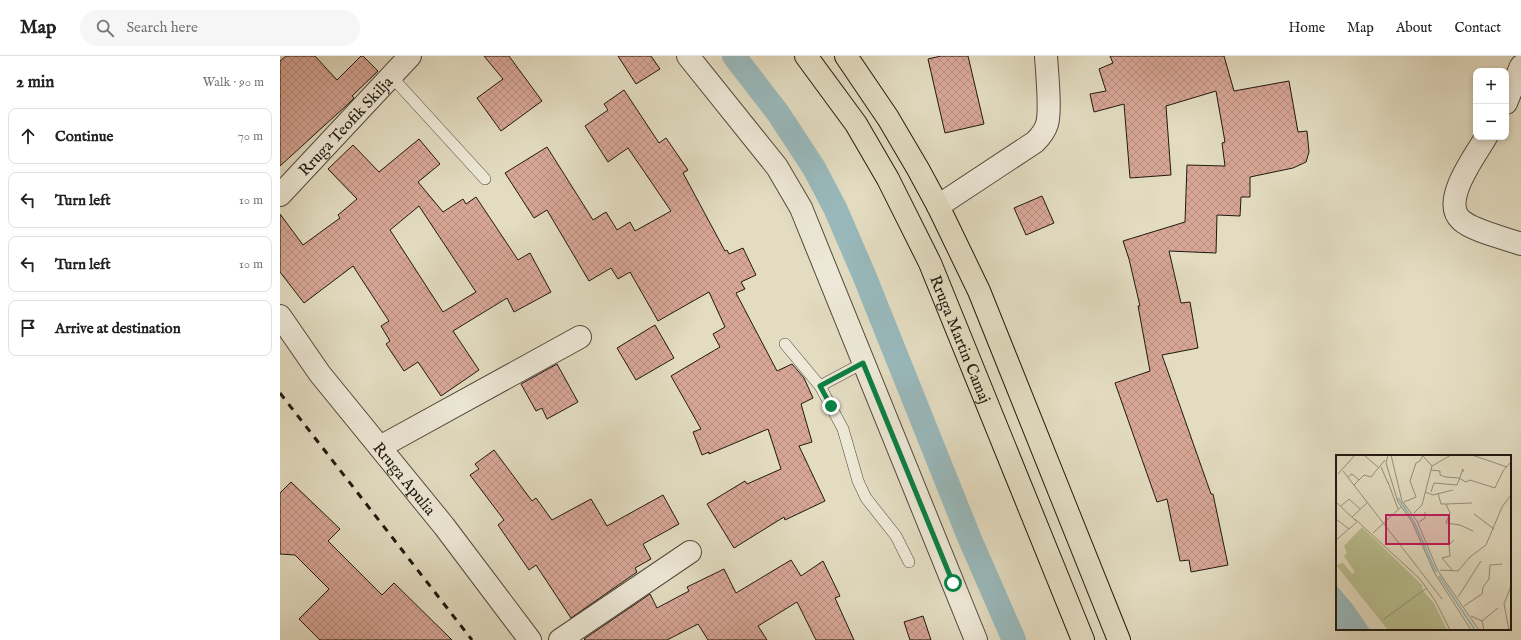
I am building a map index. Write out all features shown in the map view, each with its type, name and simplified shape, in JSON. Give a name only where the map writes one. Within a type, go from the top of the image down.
[{"type":"highway","name":"Rruga Martin Camaj","points":[[806,56],[856,124],[888,179],[930,263],[1083,640]]},
{"type":"highway","name":"Rruga Martin Camaj","points":[[846,56],[888,118],[918,168],[979,291],[1119,640]]},
{"type":"street","name":"Rruga Teofik Skilja","points":[[280,195],[410,56]]},
{"type":"street","points":[[688,56],[777,167],[801,208],[976,640]]},
{"type":"street","points":[[938,206],[1035,142],[1043,133],[1048,123],[1046,56]]},
{"type":"street","points":[[1509,96],[1521,66]]},
{"type":"street","points":[[1509,105],[1521,110]]},
{"type":"street","points":[[1484,140],[1458,187],[1454,200],[1454,211],[1461,220],[1474,228],[1521,244]]},
{"type":"street","name":"Rruga Apulia","points":[[280,316],[320,374],[444,526],[530,640]]},
{"type":"street","points":[[380,447],[580,337]]},
{"type":"street","points":[[560,640],[690,552]]},
{"type":"lane","points":[[391,76],[485,179]]},
{"type":"lane","points":[[785,344],[820,386],[843,429],[858,481],[866,498],[896,536],[909,562]]},
{"type":"lane","points":[[820,386],[863,363]]},
{"type":"building","points":[[286,56],[315,56],[337,80],[361,56],[363,56],[378,71],[352,96],[354,98],[348,104],[280,166],[280,61]]},
{"type":"building","points":[[484,56],[509,56],[542,101],[501,131],[477,98],[503,79]]},
{"type":"building","points":[[618,56],[651,56],[660,69],[636,84]]},
{"type":"building","points":[[941,56],[968,56],[984,124],[945,133],[928,59]]},
{"type":"building","points":[[1110,56],[1224,56],[1234,91],[1289,81],[1298,132],[1307,131],[1309,152],[1306,162],[1293,168],[1250,177],[1250,197],[1241,197],[1240,216],[1217,215],[1216,253],[1169,251],[1181,303],[1190,302],[1198,348],[1162,355],[1211,494],[1213,494],[1228,565],[1191,572],[1189,560],[1180,561],[1167,499],[1157,502],[1115,383],[1150,371],[1138,306],[1140,306],[1129,259],[1123,241],[1185,222],[1187,165],[1225,166],[1222,143],[1225,142],[1216,91],[1166,106],[1171,175],[1130,178],[1124,104],[1094,112],[1090,94],[1106,91],[1099,69],[1113,63]]},
{"type":"building","points":[[624,90],[659,143],[666,138],[688,170],[683,173],[725,251],[727,250],[729,254],[743,248],[756,275],[741,282],[745,289],[736,293],[777,371],[792,364],[804,378],[813,398],[801,404],[812,442],[799,446],[825,501],[785,520],[784,517],[734,548],[707,504],[745,481],[747,484],[781,469],[768,429],[709,454],[709,452],[702,455],[693,432],[701,429],[671,376],[720,347],[713,334],[725,327],[709,292],[658,321],[630,272],[618,279],[611,268],[589,281],[547,210],[534,218],[505,173],[547,147],[593,220],[606,212],[617,230],[630,222],[635,231],[671,211],[628,148],[608,162],[585,126],[608,110],[604,104]]},
{"type":"building","points":[[419,139],[440,164],[418,182],[443,212],[463,199],[466,204],[476,197],[518,260],[530,253],[551,292],[514,312],[507,298],[453,331],[479,370],[441,396],[418,362],[404,371],[386,344],[390,341],[381,326],[389,321],[353,266],[304,303],[280,272],[280,214],[303,245],[340,218],[338,215],[357,199],[328,169],[353,145],[379,172]],"holes":[[[419,206],[476,292],[443,312],[390,230]]]},
{"type":"building","points":[[1042,196],[1054,223],[1026,235],[1014,208]]},
{"type":"building","points":[[655,325],[674,358],[636,380],[617,348]]},
{"type":"building","points":[[557,364],[578,402],[547,419],[542,408],[536,411],[521,384]]},
{"type":"building","points":[[494,450],[532,501],[536,498],[552,520],[591,499],[607,526],[663,495],[679,524],[643,544],[651,559],[635,568],[637,572],[571,618],[536,565],[529,570],[498,525],[504,520],[470,475],[479,469],[475,464]]},
{"type":"building","points":[[291,482],[340,529],[328,541],[382,595],[394,583],[452,640],[320,640],[299,619],[329,589],[295,555],[280,554],[280,493]]},
{"type":"building","points":[[791,560],[801,576],[823,561],[840,596],[835,598],[854,640],[816,640],[797,602],[758,626],[767,640],[708,640],[698,624],[667,640],[584,639],[650,594],[657,608],[689,591],[687,587],[724,569],[736,593]]},
{"type":"building","points":[[923,616],[931,640],[910,640],[904,622]]},
{"type":"waterway","points":[[734,56],[778,113],[814,168],[835,208],[864,275],[969,537],[1014,640]]},
{"type":"railway","points":[[280,393],[472,640]]},
{"type":"route","points":[[831,406],[820,386],[863,363],[953,583]]}]
